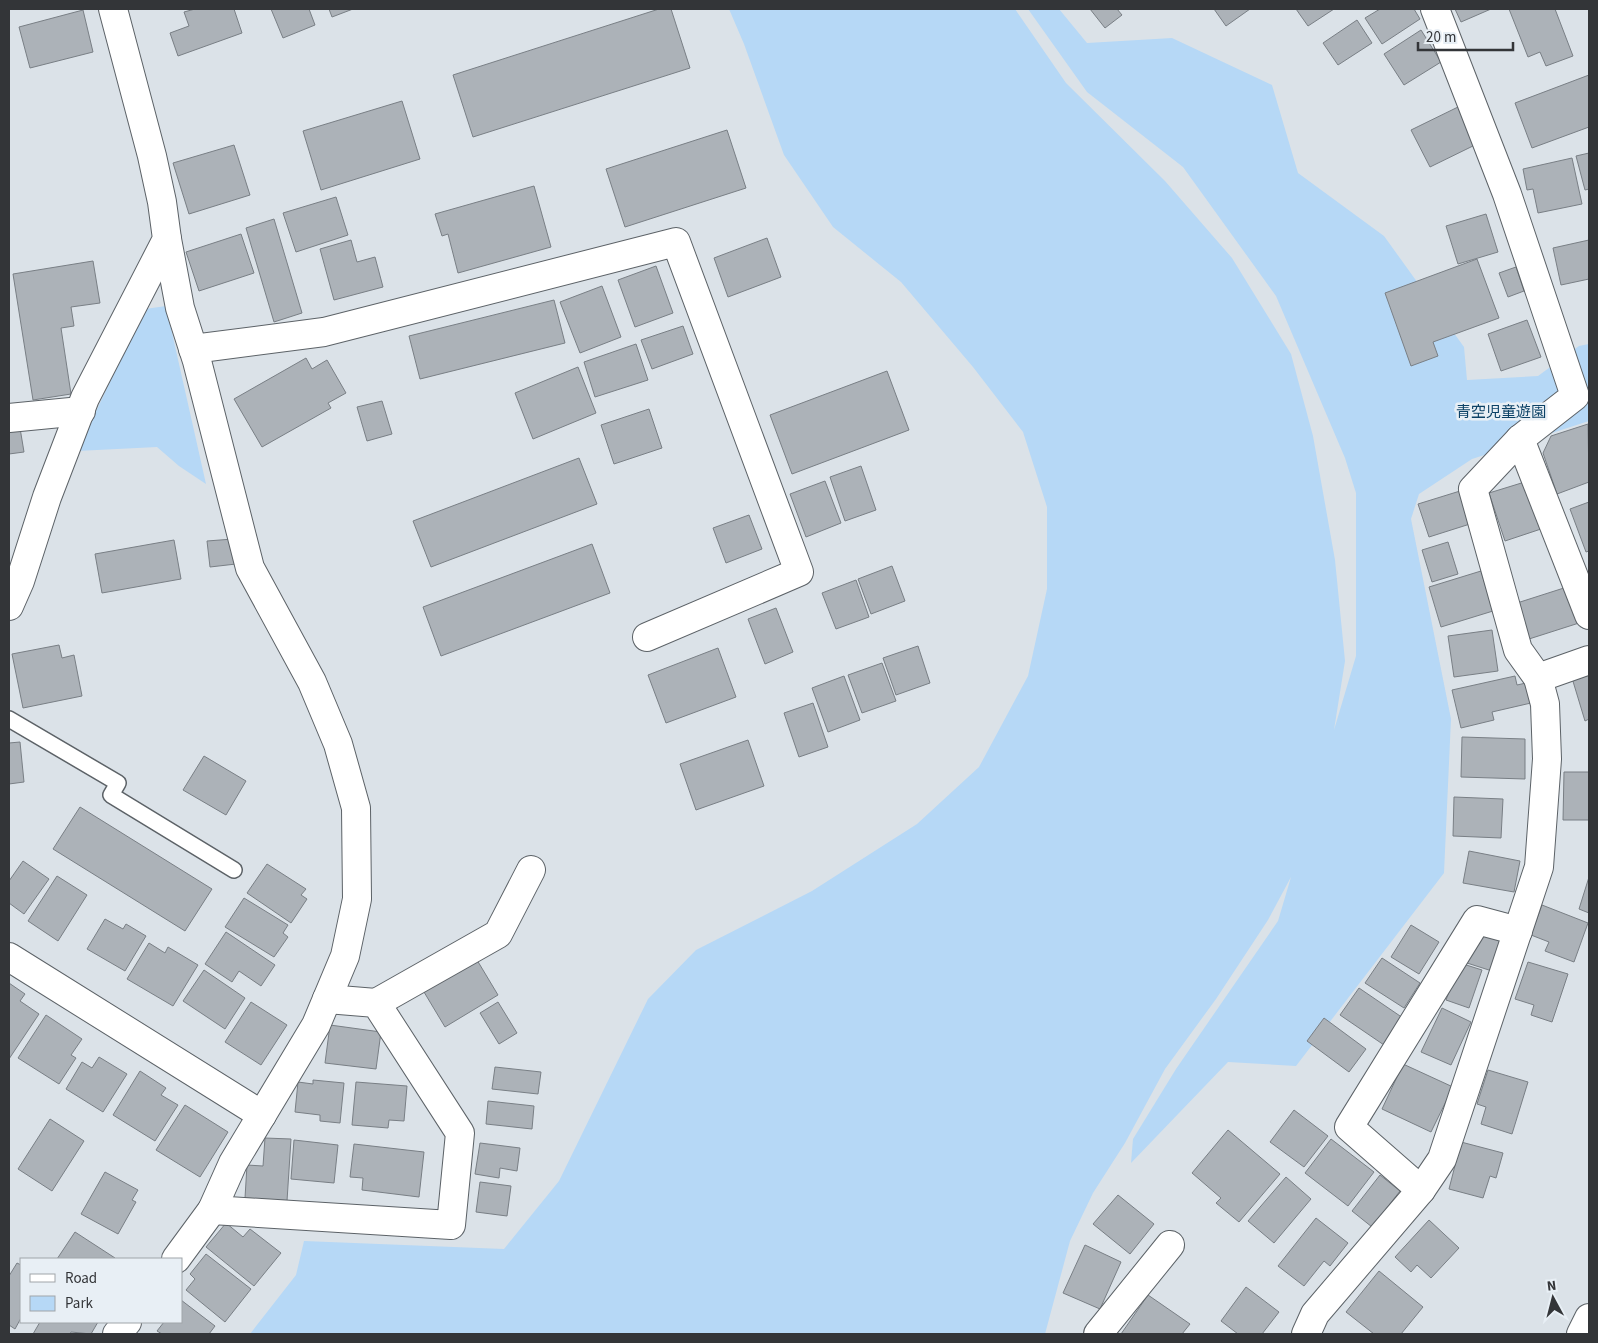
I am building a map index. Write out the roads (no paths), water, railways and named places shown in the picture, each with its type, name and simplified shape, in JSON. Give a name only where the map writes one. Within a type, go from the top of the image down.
[{"type":"street","points":[[112,9],[152,156],[162,202],[180,308],[193,349],[250,568],[312,682],[338,744],[356,808],[356,899],[346,956],[316,1026],[233,1163],[212,1210],[177,1258]]},
{"type":"street","points":[[1306,1334],[1316,1314],[1422,1190],[1442,1159],[1539,867],[1547,760],[1545,704],[1538,678],[1518,650],[1473,488],[1520,439],[1582,398],[1507,194],[1435,9]]},
{"type":"street","points":[[9,606],[20,581],[48,497],[80,411],[167,239]]},
{"type":"street","points":[[193,349],[324,332],[676,242],[799,572],[647,637]]},
{"type":"street","points":[[9,418],[80,411]]},
{"type":"street","points":[[1520,439],[1589,615]]},
{"type":"street","points":[[1538,678],[1589,660]]},
{"type":"street","points":[[327,999],[376,1003],[498,934],[531,870]]},
{"type":"street","points":[[1422,1190],[1349,1127],[1477,920],[1518,931]]},
{"type":"street","points":[[9,957],[262,1116]]},
{"type":"street","points":[[212,1210],[451,1225],[460,1133],[376,1003]]},
{"type":"street","points":[[1098,1334],[1170,1245]]},
{"type":"street","points":[[1581,1334],[1589,1318]]},
{"type":"street","points":[[117,1334],[126,1323]]},
{"type":"lane","points":[[9,719],[118,783],[111,795],[234,870]]},
{"type":"park label","name":"青空児童遊園","points":[[1501,412]]}]
